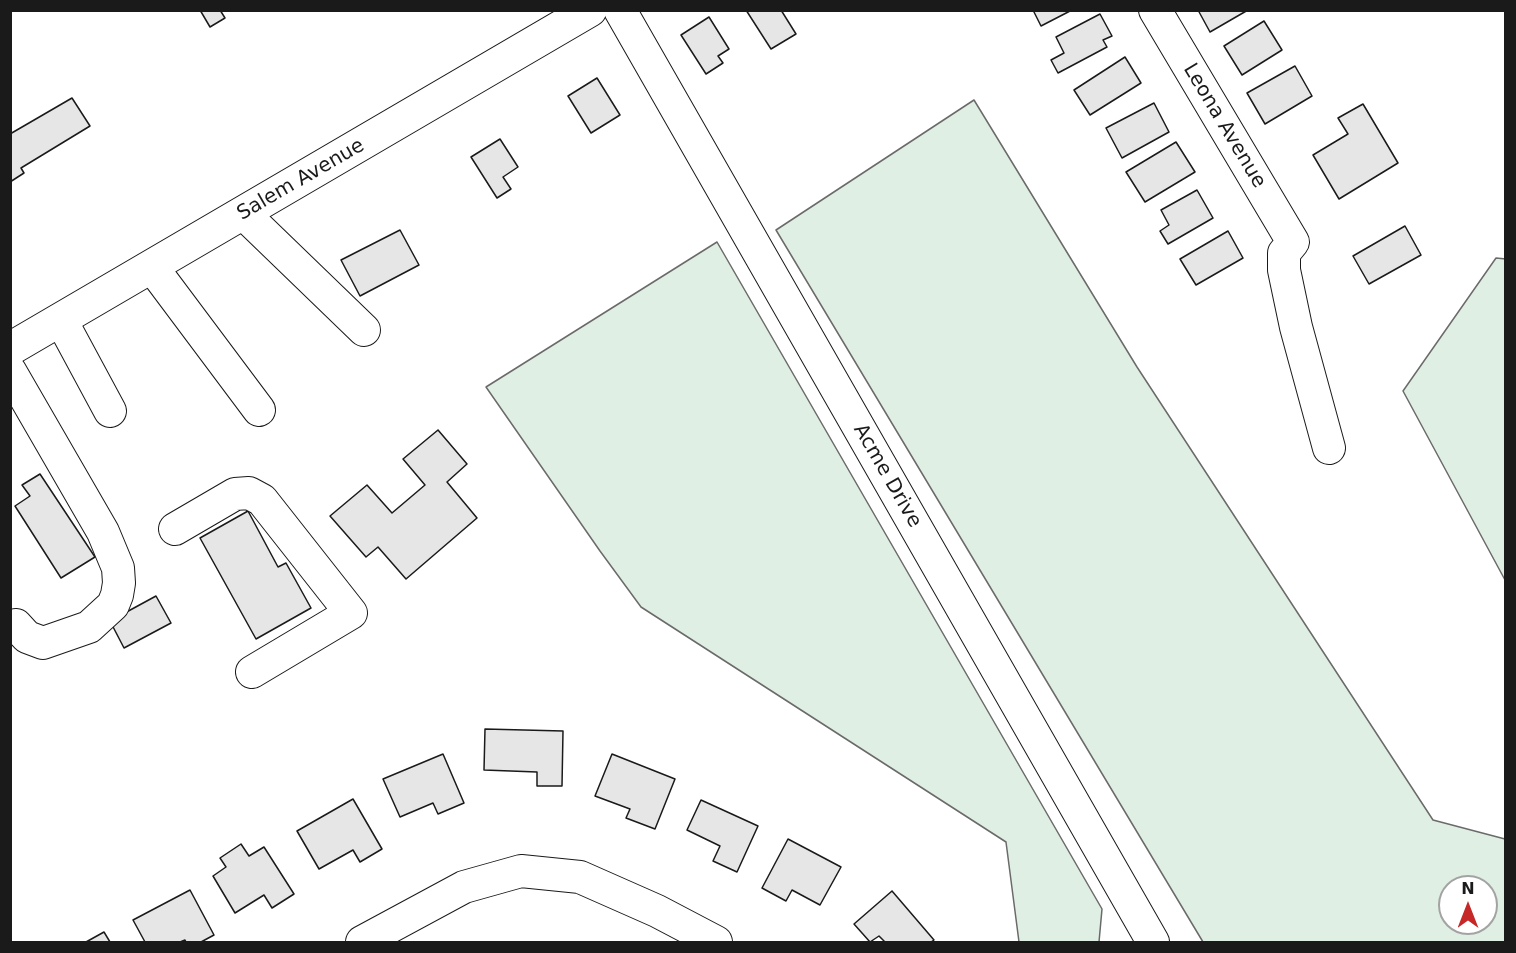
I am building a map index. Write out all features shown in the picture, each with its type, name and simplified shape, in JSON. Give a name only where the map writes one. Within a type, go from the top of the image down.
[{"type":"main road","name":"Salem Avenue","points":[[10,349],[244,214],[580,13]]},
{"type":"street","name":"Acme Drive","points":[[620,10],[1153,942]]},
{"type":"street","name":"Leona Avenue","points":[[1155,10],[1293,242],[1284,253],[1284,270],[1296,327],[1329,448]]},
{"type":"street","points":[[244,214],[364,330]]},
{"type":"street","points":[[152,267],[259,410]]},
{"type":"street","points":[[61,320],[110,411]]},
{"type":"street","points":[[10,371],[103,532],[118,568],[117,595],[113,605],[89,627],[43,643],[27,637],[16,625]]},
{"type":"street","points":[[175,529],[236,494],[249,493],[262,500],[351,613],[252,672]]},
{"type":"street","points":[[362,942],[464,887],[521,871],[580,877],[657,911],[716,942]]},
{"type":"green space","points":[[974,100],[1137,367],[1433,820],[1505,839],[1505,942],[1203,942],[776,230]]},
{"type":"green space","points":[[717,242],[1102,909],[1099,942],[1019,942],[1006,842],[641,607],[486,387]]},
{"type":"green space","points":[[1496,258],[1506,259],[1505,580],[1403,391]]},
{"type":"building","points":[[200,10],[220,10],[225,18],[210,27]]},
{"type":"building","points":[[746,10],[781,10],[796,34],[771,49]]},
{"type":"building","points":[[1033,10],[1072,10],[1041,26]]},
{"type":"building","points":[[1198,10],[1248,10],[1210,32]]},
{"type":"building","points":[[1100,14],[1112,36],[1103,40],[1107,47],[1058,73],[1051,60],[1064,53],[1056,37]]},
{"type":"building","points":[[709,17],[729,49],[718,56],[723,63],[706,74],[681,35]]},
{"type":"building","points":[[1264,21],[1282,50],[1242,75],[1224,46]]},
{"type":"building","points":[[1125,57],[1141,83],[1090,115],[1074,90]]},
{"type":"building","points":[[1295,66],[1312,96],[1265,124],[1247,93]]},
{"type":"building","points":[[597,78],[620,115],[591,133],[568,96]]},
{"type":"building","points":[[72,98],[90,126],[21,168],[24,173],[10,182],[10,134]]},
{"type":"building","points":[[1154,103],[1169,132],[1122,158],[1106,128]]},
{"type":"building","points":[[1363,104],[1398,163],[1339,199],[1313,155],[1348,134],[1338,118]]},
{"type":"building","points":[[500,139],[518,167],[503,177],[511,189],[497,198],[471,157]]},
{"type":"building","points":[[1176,142],[1195,172],[1145,202],[1126,172]]},
{"type":"building","points":[[1197,190],[1213,218],[1168,244],[1160,231],[1169,225],[1161,210]]},
{"type":"building","points":[[1405,226],[1421,255],[1369,284],[1353,256]]},
{"type":"building","points":[[400,230],[419,265],[360,296],[341,260]]},
{"type":"building","points":[[1228,231],[1243,258],[1196,285],[1180,259]]},
{"type":"building","points":[[438,430],[467,464],[447,482],[477,518],[406,579],[378,547],[366,557],[330,516],[367,485],[392,513],[425,485],[403,459]]},
{"type":"building","points":[[40,474],[95,557],[61,578],[15,506],[30,496],[22,485]]},
{"type":"building","points":[[248,511],[278,567],[286,563],[311,608],[256,639],[200,538]]},
{"type":"building","points":[[156,596],[171,623],[124,648],[110,621]]},
{"type":"building","points":[[485,729],[563,731],[562,786],[537,786],[537,772],[484,770]]},
{"type":"building","points":[[443,754],[464,803],[438,814],[433,803],[400,817],[383,779]]},
{"type":"building","points":[[612,754],[675,779],[655,829],[626,818],[630,809],[595,796]]},
{"type":"building","points":[[353,799],[382,849],[360,862],[353,850],[319,869],[297,831]]},
{"type":"building","points":[[701,800],[758,826],[737,872],[713,861],[720,846],[687,830]]},
{"type":"building","points":[[788,839],[841,867],[820,905],[792,890],[786,901],[762,888]]},
{"type":"building","points":[[241,844],[249,856],[264,847],[294,894],[272,908],[264,895],[235,913],[213,876],[226,867],[220,858]]},
{"type":"building","points":[[190,890],[214,935],[201,942],[186,942],[185,940],[145,942],[133,920]]},
{"type":"building","points":[[892,891],[934,940],[931,942],[885,942],[879,936],[870,942],[854,924]]},
{"type":"building","points":[[104,932],[110,942],[86,942]]}]
